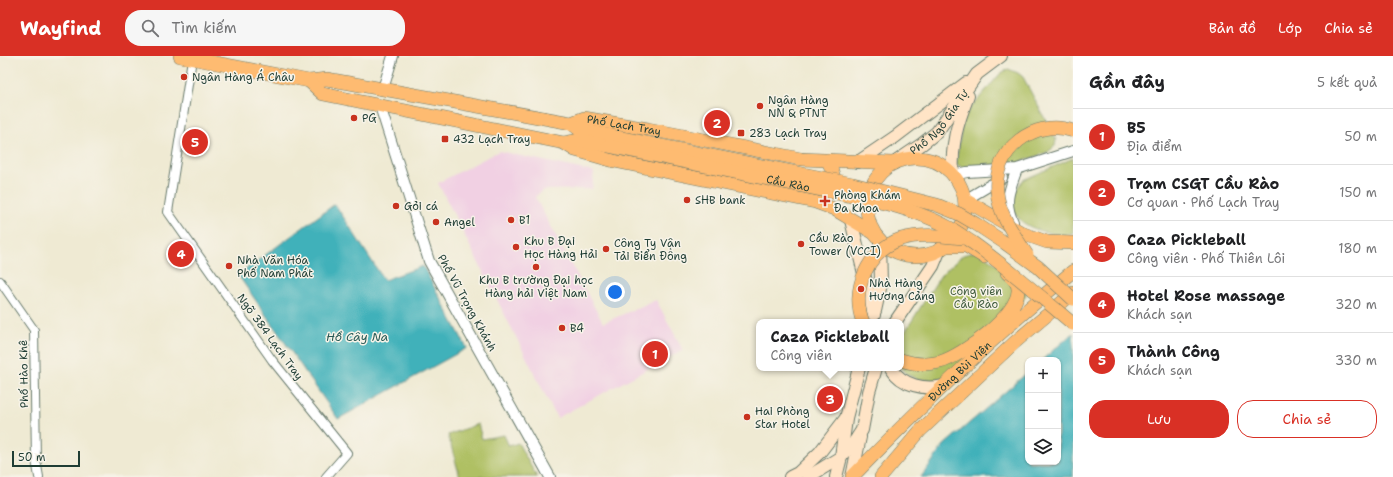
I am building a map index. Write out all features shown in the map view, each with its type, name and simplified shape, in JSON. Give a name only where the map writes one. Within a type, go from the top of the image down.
[{"type":"main road","name":"Phố Ngô Gia Tự","points":[[894,163],[937,132],[976,74],[1002,56]]},
{"type":"main road","name":"Phố Lạch Tray","points":[[186,58],[309,81],[327,79],[571,123],[584,118],[801,159],[894,163]]},
{"type":"main road","name":"Phố Ngô Gia Tự","points":[[953,175],[952,158],[955,134],[976,74]]},
{"type":"main road","points":[[858,162],[895,137],[976,74]]},
{"type":"main road","points":[[309,81],[323,94],[564,143],[576,150],[614,161],[815,202],[834,208],[877,236],[890,248],[902,254],[915,256],[928,254],[942,247],[954,237],[961,226],[964,213],[964,200],[961,187],[953,175],[941,164],[926,158],[910,158],[894,163],[882,171],[873,183],[868,196],[867,211],[870,226],[877,236],[881,284],[870,319]]},
{"type":"main road","name":"Cầu Rào","points":[[571,123],[580,130],[609,141],[895,206],[934,220],[951,228],[1012,272],[1073,324]]},
{"type":"main road","points":[[1031,262],[1008,225],[999,204],[997,187],[1001,164],[1018,140],[1026,135],[1043,129],[1056,128],[1073,131]]},
{"type":"main road","name":"Cầu Rào","points":[[564,143],[580,140],[609,141],[853,184],[916,199],[959,214],[976,224],[1031,262],[1073,299]]},
{"type":"main road","points":[[815,202],[826,197],[834,185],[834,174],[828,160]]},
{"type":"main road","points":[[964,200],[1020,232],[1047,242],[1073,243]]},
{"type":"main road","points":[[851,220],[870,319]]},
{"type":"main road","points":[[868,319],[860,314],[858,303],[860,284],[868,265],[882,249],[901,239],[917,236],[948,236],[966,239]]},
{"type":"main road","points":[[904,361],[920,364],[940,362],[957,355],[1004,318],[1015,304],[1018,289],[1017,282],[1007,273],[966,246],[942,247]]},
{"type":"main road","points":[[897,319],[933,266],[942,247]]},
{"type":"main road","name":"Đường Bùi Viện","points":[[852,477],[943,386],[1073,271]]},
{"type":"main road","name":"Đường Bùi Viện","points":[[881,477],[920,431],[1014,343],[1073,293]]},
{"type":"main road","points":[[836,477],[841,457],[846,418],[858,371]]},
{"type":"main road","points":[[852,477],[869,392],[875,371]]},
{"type":"main road","points":[[894,371],[911,385],[932,389],[943,386]]},
{"type":"main road","points":[[790,477],[798,472],[820,452],[846,418]]},
{"type":"main road","points":[[808,477],[841,457],[853,444],[862,430]]},
{"type":"street","points":[[383,89],[393,56]]},
{"type":"street","name":"Ngõ 384 Lạch Tray","points":[[186,58],[168,212],[272,360],[347,453],[326,477]]},
{"type":"street","name":"Phố Vũ Trọng Khánh","points":[[380,106],[429,261],[550,477]]},
{"type":"street","points":[[964,200],[1017,169],[1073,151]]},
{"type":"street","points":[[953,175],[967,172],[1017,169]]},
{"type":"street","points":[[1017,169],[1007,198],[1009,214],[1020,232]]},
{"type":"street","name":"Phố Hào Khê","points":[[0,281],[34,330],[36,460],[39,477]]},
{"type":"shaded area","name":"Khu B Đại Học Hàng Hải","points":[[499,151],[594,172],[592,189],[543,190],[535,197],[603,323],[656,300],[683,350],[557,418],[438,183]]},
{"type":"green space","points":[[1008,69],[1023,77],[1056,140],[1055,146],[1048,152],[1007,167],[965,169],[956,164],[963,119],[1000,74]]},
{"type":"green space","points":[[1073,158],[1073,234],[1056,234],[1035,229],[1026,225],[1015,213],[1013,206],[1013,198],[1023,180]]},
{"type":"green space","name":"Công viên Cầu Rào","points":[[978,251],[1025,285],[1026,295],[1016,314],[943,379],[917,379],[908,375],[904,370],[904,333],[941,275],[963,255]]},
{"type":"green space","points":[[478,424],[482,439],[504,435],[509,446],[518,443],[537,477],[460,477],[448,435]]},
{"type":"water","name":"Hồ Cây Na","points":[[335,204],[384,280],[423,266],[467,348],[338,419],[238,275]]},
{"type":"water","points":[[1073,333],[1073,477],[921,477],[944,445],[1025,375],[1025,465],[1061,465],[1061,357],[1045,357]]},
{"type":"place","name":"Ngân Hàng Á Châu","points":[[184,77]]},
{"type":"place","name":"Ngân Hàng NN & PTNT","points":[[760,106]]},
{"type":"place","name":"PG","points":[[354,118]]},
{"type":"place","name":"Trạm CSGT Cầu Rào","points":[[717,123]]},
{"type":"place","name":"283 Lạch Tray","points":[[741,133]]},
{"type":"place","name":"432 Lạch Tray","points":[[445,139]]},
{"type":"place","name":"Thành Công","points":[[195,142]]},
{"type":"place","name":"SHB bank","points":[[687,200]]},
{"type":"place","name":"Phòng Khám Đa Khoa","points":[[825,201]]},
{"type":"place","name":"Gỏi cá","points":[[396,206]]},
{"type":"place","name":"B1","points":[[511,220]]},
{"type":"place","name":"Angel","points":[[436,222]]},
{"type":"place","name":"Cầu Rào Tower (VCCI)","points":[[801,244]]},
{"type":"place","name":"Khu B Đại Học Hàng Hải","points":[[516,247]]},
{"type":"place","name":"Công Ty Vận Tải Biển Đông","points":[[606,249]]},
{"type":"place","name":"Hotel Rose massage","points":[[181,254]]},
{"type":"place","name":"Nhà Văn Hóa Phố Nam Phát","points":[[229,266]]},
{"type":"place","name":"Khu B trường Đại học Hàng hải Việt Nam","points":[[536,267]]},
{"type":"place","name":"Nhà Hàng Hương Cảng","points":[[861,289]]},
{"type":"place","name":"B4","points":[[562,328]]},
{"type":"place","name":"B5","points":[[655,354]]},
{"type":"place","name":"Caza Pickleball","points":[[830,399]]},
{"type":"place","name":"Hai Phòng Star Hotel","points":[[747,417]]}]
